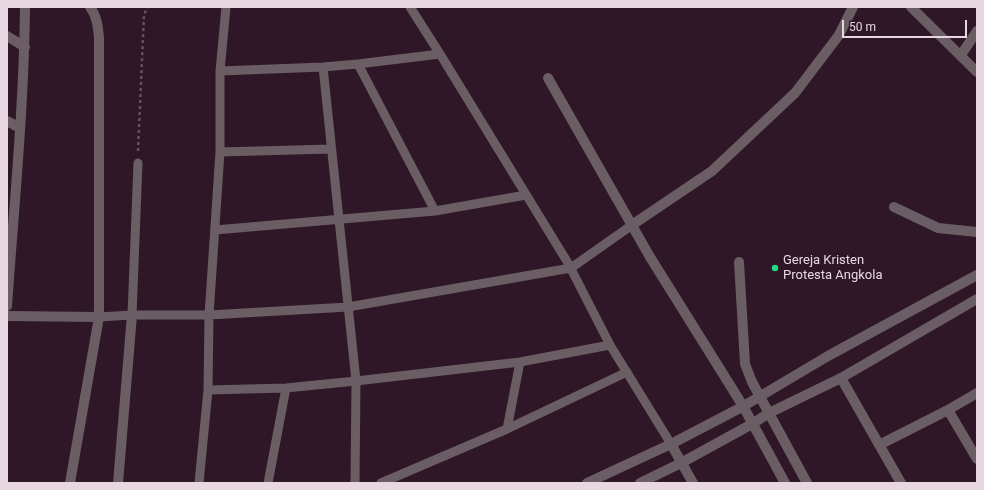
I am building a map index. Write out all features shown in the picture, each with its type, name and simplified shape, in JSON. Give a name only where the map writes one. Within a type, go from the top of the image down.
[{"type":"street","points":[[7,306],[25,47],[25,7]]},
{"type":"street","points":[[70,483],[99,317],[99,38],[98,23],[94,11],[90,7]]},
{"type":"street","points":[[632,225],[712,171],[795,93],[840,35],[853,7]]},
{"type":"street","points":[[911,7],[977,72]]},
{"type":"street","points":[[961,55],[977,31]]},
{"type":"street","points":[[7,36],[25,47]]},
{"type":"street","points":[[548,78],[650,257],[743,406],[785,483]]},
{"type":"street","points":[[7,121],[20,128]]},
{"type":"street","points":[[894,207],[938,228],[977,232]]},
{"type":"street","points":[[739,262],[745,364],[752,382],[807,483]]},
{"type":"street","points":[[587,483],[671,444],[743,406],[828,356],[977,276]]},
{"type":"street","points":[[640,483],[682,463],[769,413],[841,378],[977,299]]},
{"type":"street","points":[[118,483],[132,315]]},
{"type":"street","points":[[7,316],[99,317]]},
{"type":"street","points":[[841,378],[901,483]]},
{"type":"street","points":[[879,445],[948,410],[977,393]]},
{"type":"street","points":[[948,410],[977,459]]},
{"type":"street","points":[[671,444],[693,483]]},
{"type":"lane","points":[[199,483],[208,390],[209,315],[220,152],[220,71],[226,7]]},
{"type":"lane","points":[[410,7],[571,268],[610,345],[671,444]]},
{"type":"lane","points":[[220,71],[323,67],[440,54]]},
{"type":"lane","points":[[358,64],[435,211]]},
{"type":"lane","points":[[323,67],[356,381],[355,483]]},
{"type":"lane","points":[[220,152],[332,149]]},
{"type":"lane","points":[[132,315],[138,163]]},
{"type":"lane","points":[[215,230],[435,211],[526,195]]},
{"type":"lane","points":[[99,317],[132,315],[209,315],[348,307],[571,268],[632,225]]},
{"type":"lane","points":[[208,390],[286,388],[356,381],[520,362],[610,345]]},
{"type":"lane","points":[[507,429],[520,362]]},
{"type":"lane","points":[[381,483],[507,429],[627,372]]},
{"type":"lane","points":[[268,483],[286,388]]},
{"type":"path","points":[[138,163],[144,14],[148,7]]},
{"type":"place","name":"Gereja Kristen Protesta Angkola","points":[[775,268]]}]
